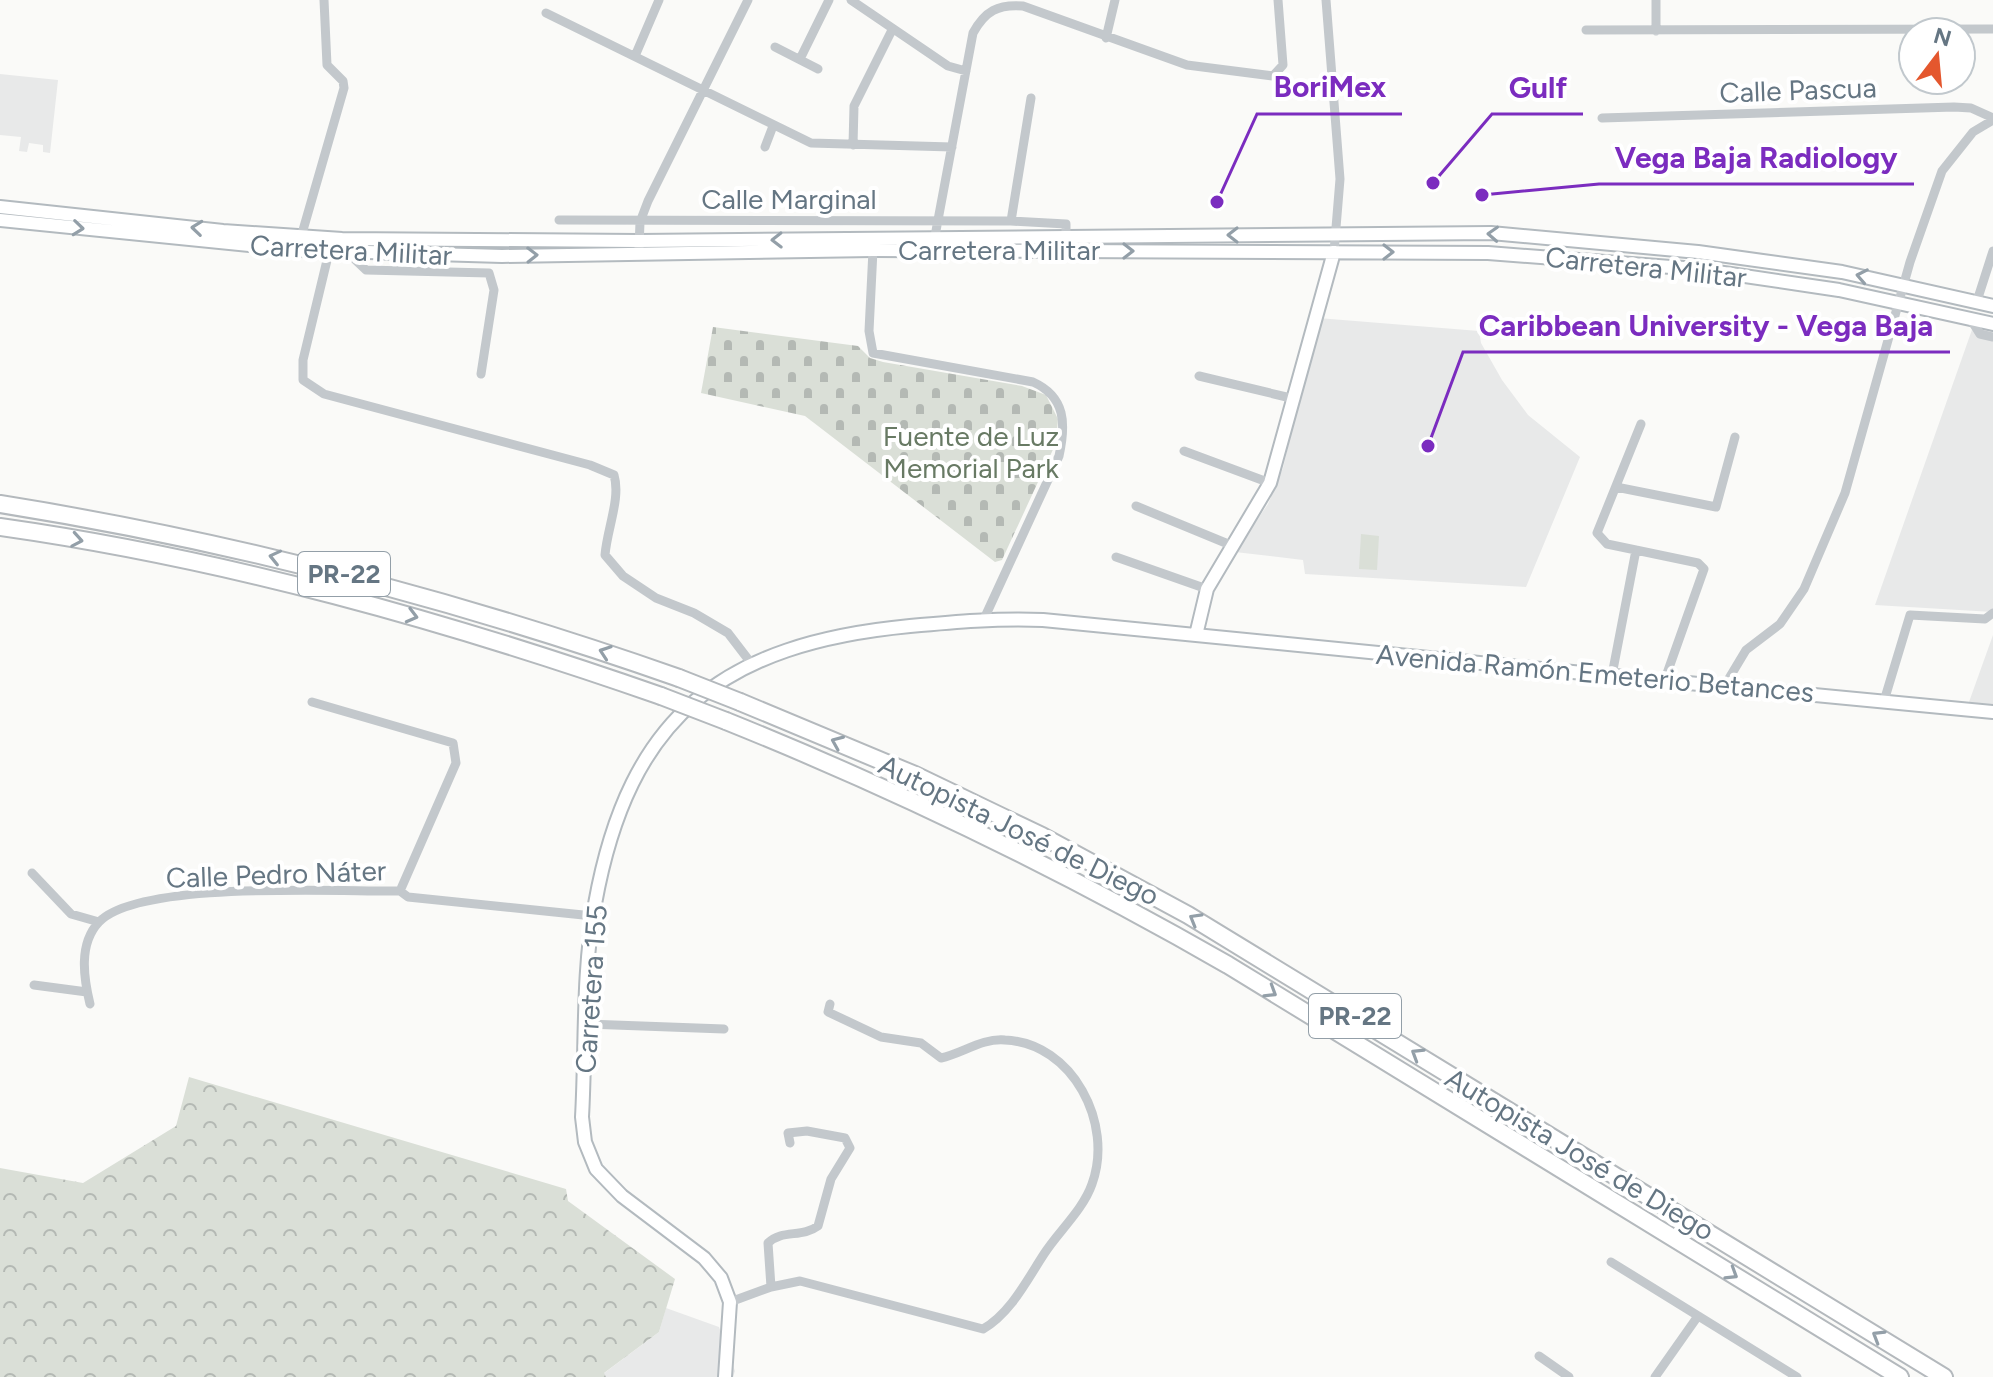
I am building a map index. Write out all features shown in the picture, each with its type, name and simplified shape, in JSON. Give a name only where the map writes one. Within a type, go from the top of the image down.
[{"type":"highway","name":"Autopista José de Diego","points":[[0,504],[163,532],[358,577],[512,621],[679,678],[929,782],[1042,836],[1176,908],[1944,1377]]},
{"type":"highway","name":"Autopista José de Diego","points":[[0,527],[181,560],[341,597],[507,644],[661,696],[900,793],[1141,915],[1900,1377]]},
{"type":"main road","name":"Carretera Militar","points":[[0,207],[301,237],[639,248],[1488,253],[1590,258],[1697,269],[1901,302],[1993,324]]},
{"type":"main road","name":"Carretera Militar","points":[[0,220],[329,252],[502,256],[935,236],[1491,233],[1698,252],[1905,285],[1993,306]]},
{"type":"main road","points":[[1196,635],[1207,589],[1270,483],[1295,399],[1323,281],[1334,252]]},
{"type":"main road","name":"Carretera 155","points":[[730,1302],[725,1286],[713,1268],[622,1196],[596,1169],[585,1142],[582,1117],[593,916],[623,806],[643,764],[695,699],[751,663],[842,634],[984,619],[1043,620],[1196,635]]},
{"type":"main road","name":"Avenida Ramón Emeterio Betances","points":[[1196,635],[1526,670],[1665,679],[1993,712]]},
{"type":"main road","points":[[725,1377],[730,1302]]},
{"type":"street","points":[[301,237],[344,88],[343,81],[327,65],[324,0]]},
{"type":"street","points":[[635,56],[659,0]]},
{"type":"street","points":[[639,248],[640,222],[748,0]]},
{"type":"street","points":[[800,59],[829,0]]},
{"type":"street","points":[[851,0],[948,66],[966,71]]},
{"type":"street","points":[[1106,38],[1115,0]]},
{"type":"street","points":[[935,236],[973,33],[981,18],[1002,5],[1034,5],[1106,38],[1187,65],[1273,76],[1283,65],[1278,0]]},
{"type":"street","points":[[1326,0],[1340,179],[1334,252]]},
{"type":"street","points":[[1656,0],[1656,31]]},
{"type":"street","points":[[546,13],[811,143],[952,147]]},
{"type":"street","points":[[1586,30],[1993,29]]},
{"type":"street","points":[[853,145],[854,106],[892,30]]},
{"type":"street","points":[[775,47],[818,69]]},
{"type":"street","points":[[1011,221],[1031,98]]},
{"type":"street","name":"Calle Pascua","points":[[1602,118],[1954,107],[1971,108],[1993,119]]},
{"type":"street","points":[[1725,685],[1746,650],[1780,624],[1804,589],[1845,493],[1905,285],[1942,171],[1973,132],[1993,119]]},
{"type":"street","points":[[765,147],[773,126]]},
{"type":"street","name":"Calle Marginal","points":[[559,220],[1011,221],[1066,224],[1066,235]]},
{"type":"street","points":[[873,250],[869,331],[873,353],[1033,382],[1049,390],[1061,408],[1065,429],[1059,456],[984,619]]},
{"type":"street","points":[[1977,301],[1993,251]]},
{"type":"street","points":[[329,252],[303,360],[303,380],[324,394],[590,465],[614,475],[618,488],[606,535],[605,555],[623,576],[656,598],[694,613],[728,633],[751,663]]},
{"type":"street","points":[[347,252],[366,270],[489,273]]},
{"type":"street","points":[[489,273],[502,256]]},
{"type":"street","points":[[481,374],[494,290],[489,273]]},
{"type":"street","points":[[1970,318],[1980,334],[1993,337]]},
{"type":"street","points":[[1199,376],[1295,399]]},
{"type":"street","points":[[1641,424],[1597,533],[1607,544],[1698,563],[1704,569],[1665,679]]},
{"type":"street","points":[[1616,487],[1716,507],[1735,437]]},
{"type":"street","points":[[1184,451],[1270,483]]},
{"type":"street","points":[[1136,506],[1233,546]]},
{"type":"street","points":[[1612,675],[1636,550]]},
{"type":"street","points":[[1116,557],[1207,589]]},
{"type":"street","points":[[1884,701],[1910,615],[1985,619],[1993,613]]},
{"type":"street","points":[[312,702],[453,743],[456,763],[400,891]]},
{"type":"street","points":[[32,873],[71,914],[99,922],[86,950],[83,979],[90,1004]]},
{"type":"street","name":"Calle Pedro Náter","points":[[99,922],[133,904],[199,894],[400,891],[408,897],[593,916]]},
{"type":"street","points":[[34,985],[87,992]]},
{"type":"street","points":[[730,1302],[771,1287],[800,1281],[983,1329],[999,1317],[1085,1198],[1098,1161],[1098,1135],[1084,1095],[1067,1067],[1051,1055],[1030,1044],[1002,1039],[941,1058],[921,1043],[881,1037],[846,1021],[828,1012],[830,1004]]},
{"type":"street","points":[[587,1024],[724,1029]]},
{"type":"street","points":[[771,1287],[768,1243],[777,1236],[802,1234],[818,1226],[831,1179],[850,1148],[845,1138],[807,1131],[788,1133],[790,1143]]},
{"type":"street","points":[[1611,1262],[1790,1375]]},
{"type":"street","points":[[1655,1377],[1698,1316]]},
{"type":"street","points":[[1539,1356],[1569,1377]]},
{"type":"shaded area","points":[[0,74],[58,80],[50,153],[43,152],[43,145],[29,143],[27,152],[19,151],[21,137],[0,135]]},
{"type":"shaded area","points":[[1318,318],[1479,331],[1481,343],[1502,380],[1528,415],[1580,457],[1526,587],[1305,574],[1303,560],[1235,552],[1268,504],[1283,468]]},
{"type":"shaded area","points":[[1974,324],[1993,330],[1993,612],[1875,605]]},
{"type":"shaded area","points":[[1993,635],[1993,705],[1969,702]]},
{"type":"shaded area","points":[[666,1308],[719,1327],[735,1371],[733,1377],[606,1377],[603,1374],[659,1332]]},
{"type":"green space","name":"Fuente de Luz Memorial Park","points":[[713,327],[858,346],[870,358],[883,362],[1022,386],[1046,395],[1058,419],[1056,443],[1002,560],[995,562],[805,416],[701,393]]},
{"type":"green space","points":[[1361,534],[1379,536],[1377,570],[1359,569]]},
{"type":"green space","points":[[189,1077],[566,1189],[568,1201],[675,1279],[659,1332],[604,1373],[606,1377],[0,1377],[0,1168],[83,1183],[176,1126]]},
{"type":"place","name":"Gulf","points":[[1433,183]]},
{"type":"place","name":"Vega Baja Radiology","points":[[1482,195]]},
{"type":"place","name":"BoriMex","points":[[1217,202]]},
{"type":"place","name":"Caribbean University - Vega Baja","points":[[1428,446]]}]
